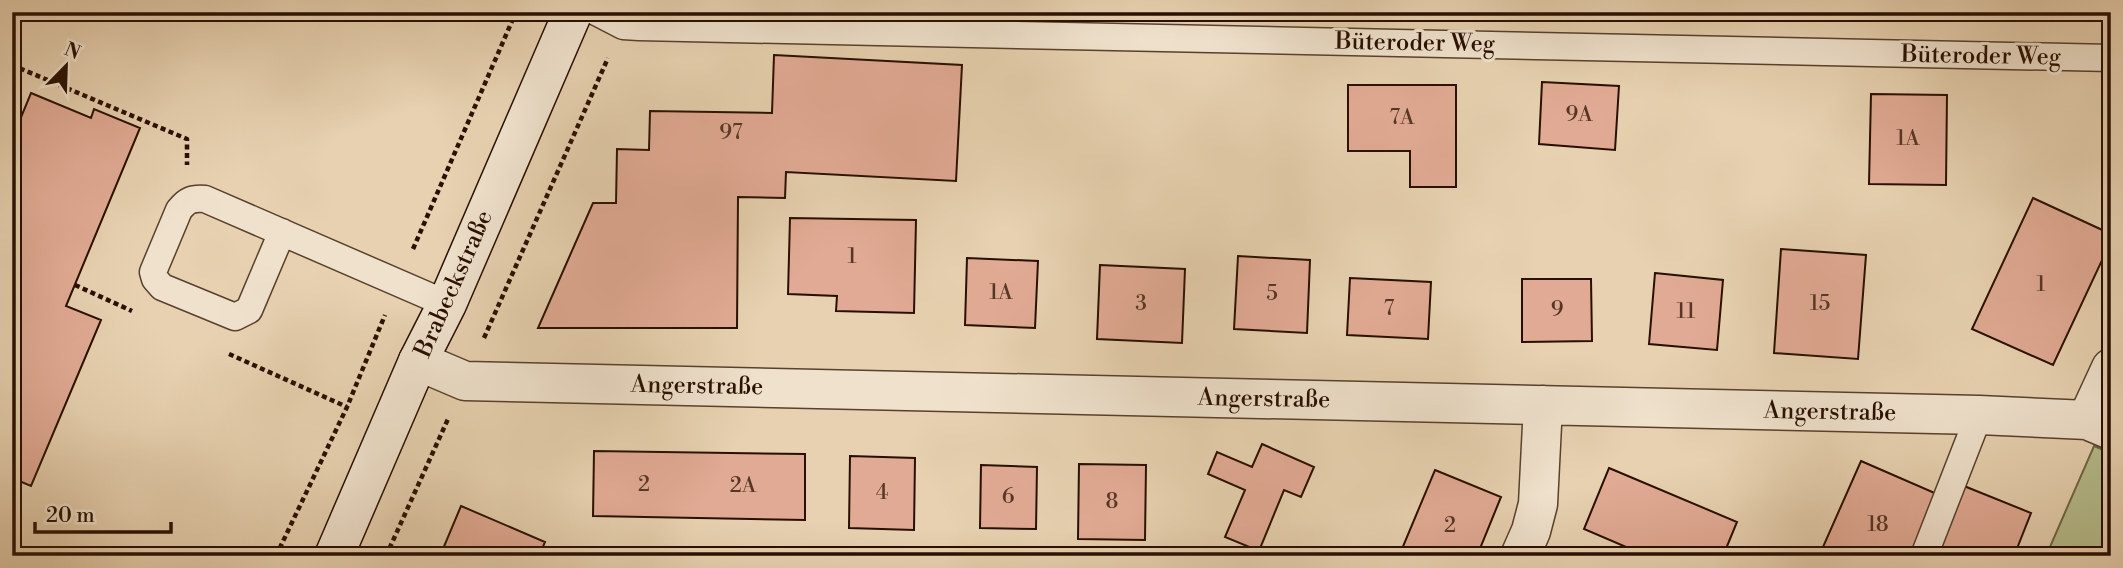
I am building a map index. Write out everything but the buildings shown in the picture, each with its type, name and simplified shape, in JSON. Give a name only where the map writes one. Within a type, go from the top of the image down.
[{"type":"street","name":"Brabeckstraße","points":[[334,556],[573,12]]},
{"type":"street","name":"Angerstraße","points":[[418,361],[465,381],[1979,415],[2099,425]]},
{"type":"street","points":[[2099,425],[2111,368]]},
{"type":"street","points":[[1520,556],[1531,531],[1538,504],[1543,405]]},
{"type":"lane","name":"Büteroder Weg","points":[[596,12],[622,26],[2111,58]]},
{"type":"lane","points":[[282,232],[249,310],[236,317],[162,287],[155,279],[153,272],[179,210],[186,201],[194,198],[205,199],[282,232],[447,304]]},
{"type":"lane","points":[[1924,556],[1979,415]]},
{"type":"path","points":[[386,556],[622,26]]},
{"type":"path","points":[[12,65],[187,139],[186,201]]},
{"type":"green space","points":[[2094,446],[2111,453],[2111,556],[2046,556]]}]
